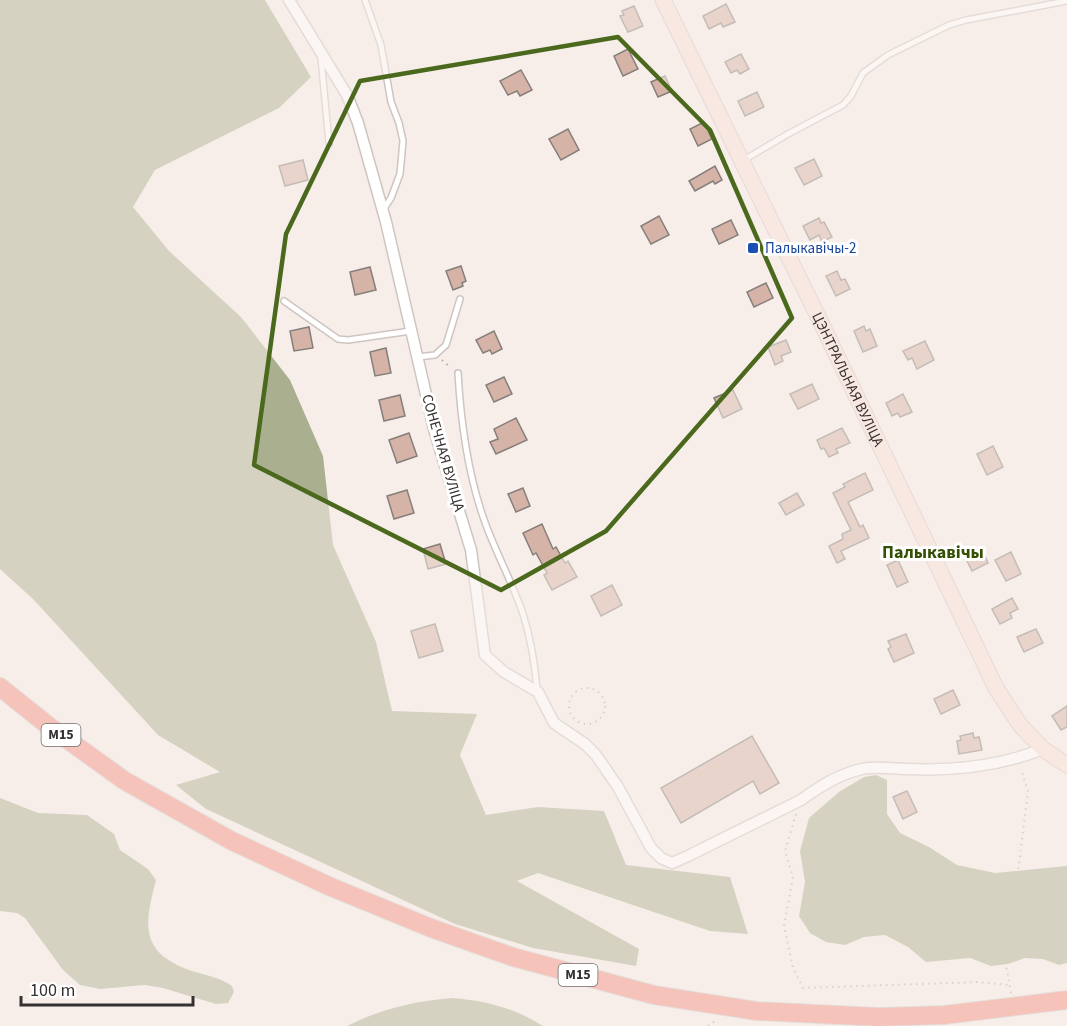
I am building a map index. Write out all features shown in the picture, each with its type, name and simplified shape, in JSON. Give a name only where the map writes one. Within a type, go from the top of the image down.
[{"type":"highway","name":"М15","points":[[0,687],[50,728],[125,781],[232,841],[331,887],[431,928],[513,957],[654,995],[756,1011],[879,1017],[944,1015],[1067,1000]]},
{"type":"street","name":"СОНЕЧНАЯ ВУЛІЦА","points":[[289,0],[347,95],[358,123],[382,211],[434,429],[471,550],[485,655],[504,672],[538,692]]},
{"type":"street","name":"ЦЭНТРАЛЬНАЯ ВУЛІЦА","points":[[663,0],[827,335],[992,681],[1010,713],[1043,749],[1067,765]]},
{"type":"street","points":[[538,692],[554,723],[585,744],[596,755],[618,787],[651,848],[661,858],[672,863],[801,800],[842,775],[882,767],[907,770],[958,768],[1018,759],[1043,749]]},
{"type":"lane","points":[[365,0],[381,45],[391,102],[403,141],[400,174],[391,198],[382,211]]},
{"type":"lane","points":[[741,162],[843,105],[851,96],[863,73],[888,55],[949,25],[1067,1]]},
{"type":"lane","points":[[321,53],[328,143]]},
{"type":"lane","points":[[416,357],[435,355],[446,345],[460,299]]},
{"type":"lane","points":[[284,301],[338,339],[348,340],[411,331]]},
{"type":"lane","points":[[458,373],[460,418],[473,480],[485,524],[522,614],[535,668],[538,692]]},
{"type":"path","points":[[435,355],[458,373]]},
{"type":"path","points":[[591,689],[600,695],[605,705],[598,720],[588,724],[578,722],[573,718],[569,708],[575,693],[591,689]]},
{"type":"path","points":[[1013,1007],[1005,959],[1006,919],[1017,879],[1028,792],[1018,759]]},
{"type":"path","points":[[801,800],[785,851],[793,877],[784,926],[793,968],[803,988],[978,982],[1009,985]]},
{"type":"highlighted area","points":[[618,37],[710,130],[792,318],[606,531],[501,590],[254,465],[286,234],[360,81]]},
{"type":"green space","points":[[0,0],[265,0],[311,77],[279,108],[155,170],[133,207],[169,251],[241,317],[290,380],[323,456],[333,545],[376,642],[392,711],[477,714],[460,755],[486,815],[538,807],[604,811],[626,865],[730,877],[748,934],[710,931],[538,873],[517,881],[639,949],[636,966],[533,948],[455,924],[206,809],[176,785],[220,772],[158,735],[33,599],[0,569]]},
{"type":"green space","points":[[876,775],[887,780],[887,814],[900,833],[929,847],[957,865],[995,873],[1067,866],[1067,963],[1059,965],[1043,959],[1025,958],[1008,964],[991,966],[970,958],[926,962],[908,947],[885,935],[864,937],[845,945],[826,942],[810,933],[799,916],[805,882],[800,851],[809,818],[839,792],[864,777]]},
{"type":"green space","points":[[0,798],[38,813],[87,815],[114,834],[120,850],[148,869],[156,880],[148,924],[155,946],[163,956],[175,964],[232,986],[234,992],[228,1003],[216,1004],[145,985],[100,989],[80,985],[63,970],[25,918],[17,913],[0,911]]},
{"type":"green space","points":[[453,998],[500,1006],[522,1014],[543,1026],[347,1026],[398,1007]]},
{"type":"building","points":[[726,4],[735,22],[723,27],[721,23],[709,29],[703,16]]},
{"type":"building","points":[[634,6],[643,26],[628,32],[620,16],[624,15],[622,11]]},
{"type":"building","points":[[628,49],[638,69],[623,76],[614,56]]},
{"type":"building","points":[[741,54],[749,69],[740,74],[737,70],[731,73],[725,62]]},
{"type":"building","points":[[521,70],[532,90],[520,96],[517,91],[508,95],[500,81]]},
{"type":"building","points":[[665,76],[672,91],[658,97],[651,82]]},
{"type":"building","points":[[757,92],[764,107],[745,116],[738,101]]},
{"type":"building","points":[[704,122],[712,139],[698,146],[690,129]]},
{"type":"building","points":[[568,129],[579,150],[561,160],[549,139]]},
{"type":"building","points":[[814,159],[822,176],[804,185],[795,168]]},
{"type":"building","points":[[303,160],[308,180],[285,186],[279,166]]},
{"type":"building","points":[[715,166],[722,180],[715,184],[713,181],[695,191],[689,181]]},
{"type":"building","points":[[659,216],[669,235],[651,244],[641,226]]},
{"type":"building","points":[[819,218],[821,223],[824,222],[832,237],[822,242],[819,235],[810,240],[803,226]]},
{"type":"building","points":[[731,220],[738,235],[719,244],[712,229]]},
{"type":"building","points":[[461,266],[466,281],[462,283],[463,286],[453,290],[446,271]]},
{"type":"building","points":[[370,267],[376,290],[355,295],[350,272]]},
{"type":"building","points":[[837,271],[841,280],[845,279],[850,289],[836,296],[826,276]]},
{"type":"building","points":[[766,283],[773,298],[754,307],[747,292]]},
{"type":"building","points":[[864,326],[866,331],[870,329],[877,346],[863,352],[854,331]]},
{"type":"building","points":[[309,327],[313,348],[294,351],[290,331]]},
{"type":"building","points":[[494,331],[502,349],[492,354],[490,350],[483,353],[476,340]]},
{"type":"building","points":[[786,340],[791,352],[781,356],[783,361],[775,365],[768,347]]},
{"type":"building","points":[[925,341],[934,360],[917,369],[912,358],[908,360],[903,351]]},
{"type":"building","points":[[386,348],[391,373],[375,376],[370,352]]},
{"type":"building","points":[[504,377],[512,394],[494,402],[486,385]]},
{"type":"building","points":[[812,384],[819,399],[798,409],[790,394]]},
{"type":"building","points":[[733,390],[742,409],[723,418],[714,398]]},
{"type":"building","points":[[903,394],[912,412],[900,417],[898,413],[892,416],[886,403]]},
{"type":"building","points":[[400,395],[405,416],[384,421],[379,400]]},
{"type":"building","points":[[516,418],[527,440],[496,454],[490,442],[498,439],[494,429]]},
{"type":"building","points":[[842,428],[850,443],[836,449],[838,453],[829,457],[824,448],[821,449],[817,440]]},
{"type":"building","points":[[409,433],[417,456],[397,463],[389,440]]},
{"type":"building","points":[[993,446],[1003,467],[987,475],[977,454]]},
{"type":"building","points":[[865,473],[873,490],[848,502],[860,527],[863,525],[869,538],[841,551],[845,559],[837,563],[829,546],[843,539],[842,534],[851,530],[833,493],[845,487],[843,484]]},
{"type":"building","points":[[523,488],[530,506],[516,512],[508,494]]},
{"type":"building","points":[[407,490],[414,513],[394,519],[387,496]]},
{"type":"building","points":[[797,493],[804,505],[786,515],[779,503]]},
{"type":"building","points":[[542,524],[553,549],[556,547],[565,563],[568,561],[577,577],[552,590],[544,575],[547,573],[536,553],[533,555],[523,533]]},
{"type":"building","points":[[440,544],[446,564],[428,569],[423,549]]},
{"type":"building","points":[[981,547],[988,563],[972,571],[964,555]]},
{"type":"building","points":[[1011,552],[1021,574],[1006,581],[995,560]]},
{"type":"building","points":[[898,560],[908,582],[897,587],[887,565]]},
{"type":"building","points":[[612,585],[622,605],[601,616],[591,596]]},
{"type":"building","points":[[1012,598],[1018,609],[1010,613],[1012,618],[1000,624],[992,609]]},
{"type":"building","points":[[435,624],[443,651],[419,658],[411,631]]},
{"type":"building","points":[[1036,629],[1043,643],[1024,652],[1017,637]]},
{"type":"building","points":[[906,634],[914,653],[894,662],[888,649],[891,647],[888,641]]},
{"type":"building","points":[[953,690],[960,705],[941,714],[934,699]]},
{"type":"building","points":[[1067,706],[1067,727],[1061,730],[1052,716]]},
{"type":"building","points":[[973,733],[974,738],[979,737],[982,750],[959,754],[957,741],[961,740],[960,736]]},
{"type":"building","points":[[752,736],[779,783],[760,794],[753,781],[681,823],[661,788]]},
{"type":"building","points":[[907,791],[917,812],[903,819],[893,797]]},
{"type":"place","name":"Палыкавічы-2","points":[[753,248]]},
{"type":"district","name":"Палыкавічы","points":[[933,552]]}]
